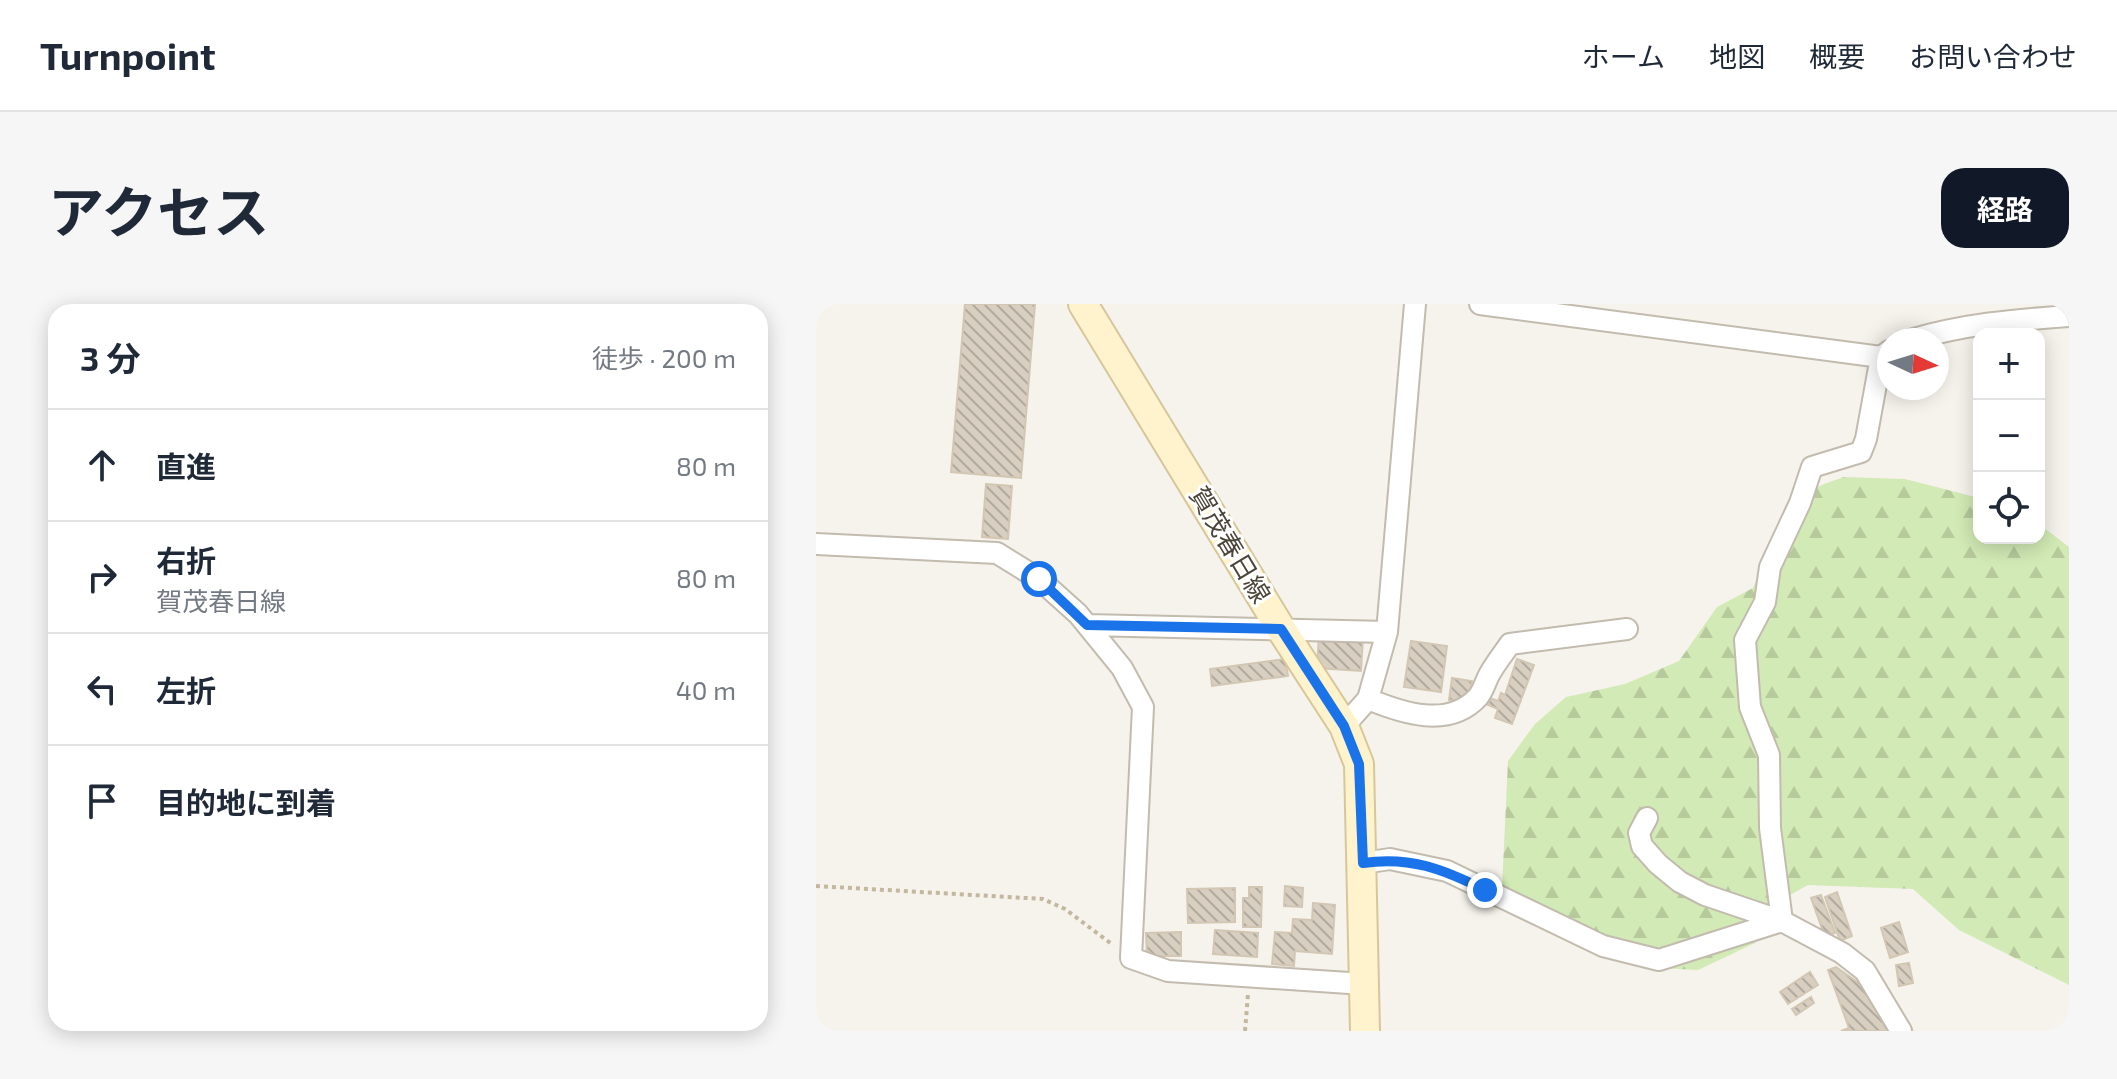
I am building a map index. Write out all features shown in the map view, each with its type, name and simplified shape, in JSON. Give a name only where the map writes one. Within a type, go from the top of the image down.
[{"type":"main road","name":"賀茂春日線","points":[[1083,304],[1281,629],[1344,726],[1359,764],[1365,1031]]},
{"type":"street","points":[[1344,726],[1368,699],[1387,632],[1415,304]]},
{"type":"street","points":[[1480,304],[1877,353]]},
{"type":"street","points":[[1949,329],[2047,311],[2069,316]]},
{"type":"street","points":[[1782,921],[1770,828],[1769,755],[1750,707],[1745,640],[1765,602],[1770,567],[1800,503],[1812,467],[1861,452],[1877,390]]},
{"type":"street","points":[[816,544],[997,553],[1039,579],[1087,625],[1122,668],[1143,707],[1131,958],[1168,971],[1364,984]]},
{"type":"street","points":[[1087,625],[1387,632]]},
{"type":"street","points":[[1368,699],[1417,715],[1441,716],[1466,709],[1481,694],[1510,644],[1627,629]]},
{"type":"street","points":[[1647,818],[1639,833],[1642,846],[1658,864],[1680,882],[1705,895],[1782,921],[1842,953],[1865,971],[1901,1031]]},
{"type":"street","points":[[1363,863],[1390,859],[1447,871],[1603,946],[1659,960],[1782,921]]},
{"type":"path","points":[[816,886],[1043,899],[1065,909],[1131,958]]},
{"type":"path","points":[[1245,1031],[1249,977]]},
{"type":"green space","points":[[1844,477],[1905,479],[1973,496],[1973,544],[2045,544],[2045,529],[2069,547],[2069,985],[1959,930],[1913,889],[1808,885],[1790,895],[1755,943],[1698,970],[1660,968],[1502,888],[1508,761],[1535,724],[1566,697],[1625,684],[1679,661],[1717,607],[1753,588],[1787,502]]},
{"type":"building","points":[[965,304],[1035,304],[1021,478],[951,472]]},
{"type":"building","points":[[986,484],[1012,486],[1008,539],[982,537]]},
{"type":"building","points":[[1319,634],[1363,637],[1361,671],[1317,668]]},
{"type":"building","points":[[1411,641],[1447,646],[1441,692],[1404,687]]},
{"type":"building","points":[[1285,659],[1288,676],[1212,686],[1210,669]]},
{"type":"building","points":[[1517,659],[1534,665],[1512,724],[1495,718],[1498,709],[1488,705],[1490,698],[1498,701],[1501,693],[1505,695]]},
{"type":"building","points":[[1452,678],[1472,681],[1469,703],[1449,700]]},
{"type":"building","points":[[1285,886],[1303,888],[1302,907],[1284,906]]},
{"type":"building","points":[[1249,887],[1262,887],[1261,927],[1243,927],[1243,898],[1249,898]]},
{"type":"building","points":[[1235,888],[1235,922],[1188,923],[1187,889]]},
{"type":"building","points":[[1837,892],[1852,936],[1840,941],[1825,897]]},
{"type":"building","points":[[1821,895],[1835,933],[1825,937],[1811,898]]},
{"type":"building","points":[[1313,903],[1335,905],[1332,954],[1295,951],[1294,966],[1272,964],[1275,932],[1292,933],[1293,919],[1312,920]]},
{"type":"building","points":[[1899,922],[1908,952],[1890,958],[1881,928]]},
{"type":"building","points":[[1215,930],[1258,933],[1257,957],[1213,954]]},
{"type":"building","points":[[1181,932],[1181,956],[1147,956],[1146,933]]},
{"type":"building","points":[[1909,963],[1913,983],[1899,986],[1896,965]]},
{"type":"building","points":[[1836,967],[1870,991],[1886,1031],[1841,1031],[1849,1028],[1828,970]]},
{"type":"building","points":[[1810,972],[1818,985],[1788,1004],[1780,992]]},
{"type":"building","points":[[1811,997],[1814,1003],[1796,1015],[1792,1009]]},
{"type":"route","points":[[1039,579],[1087,625],[1281,629],[1344,726],[1359,764],[1363,863],[1390,859],[1447,871],[1485,890]]}]
